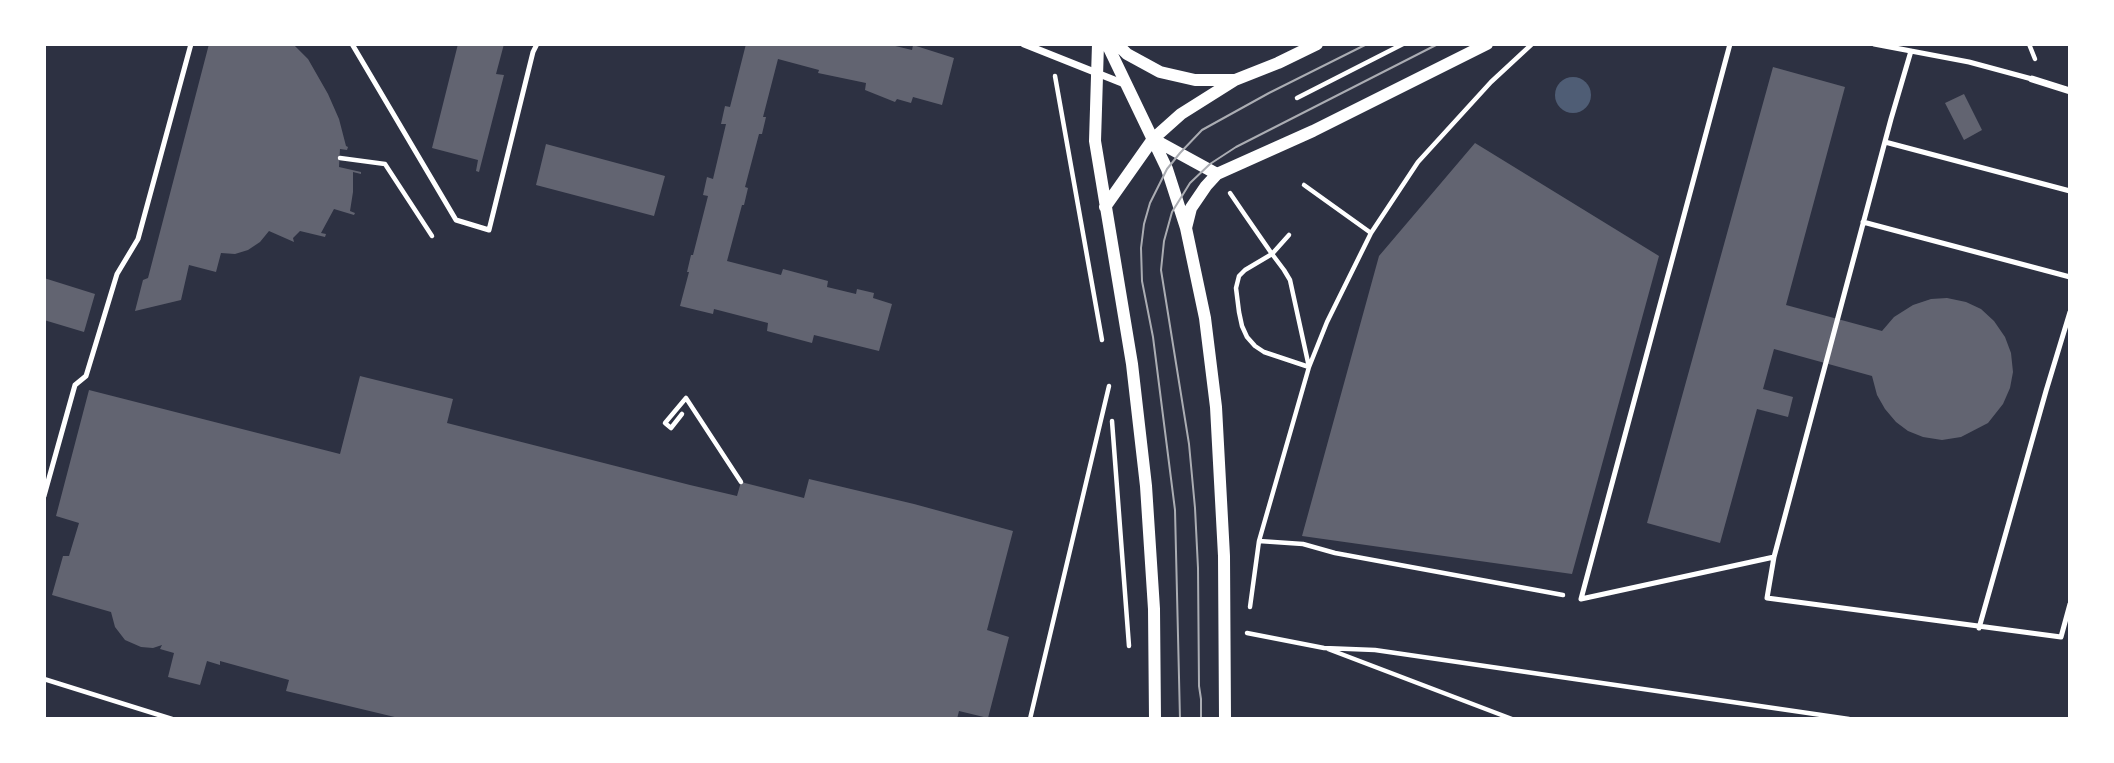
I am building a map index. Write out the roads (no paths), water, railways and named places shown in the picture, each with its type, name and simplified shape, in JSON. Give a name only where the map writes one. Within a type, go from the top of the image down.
[{"type":"street","points":[[1024,44],[1128,86]]},
{"type":"street","points":[[1098,44],[1096,141],[1132,364],[1146,486],[1154,609],[1155,719]]},
{"type":"street","points":[[1107,44],[1167,169],[1186,228],[1205,318],[1216,408],[1224,556],[1225,719]]},
{"type":"street","points":[[1116,44],[1160,72],[1195,80],[1235,80]]},
{"type":"street","points":[[1105,207],[1153,139],[1181,114],[1235,80],[1279,63],[1317,44]]},
{"type":"street","points":[[1186,228],[1191,208],[1217,174],[1313,131],[1487,44]]},
{"type":"street","points":[[2032,79],[2070,91]]},
{"type":"street","points":[[1153,139],[1217,174]]},
{"type":"lane","points":[[44,496],[75,385],[86,376],[117,274],[138,239],[191,44]]},
{"type":"lane","points":[[352,44],[456,220],[489,230],[537,44]]},
{"type":"lane","points":[[1730,44],[1581,598],[1774,557]]},
{"type":"lane","points":[[1874,44],[1979,64],[2032,79]]},
{"type":"lane","points":[[1911,51],[1774,557],[1767,598],[2061,638],[2070,604]]},
{"type":"lane","points":[[1885,142],[2070,191]]},
{"type":"lane","points":[[1863,222],[2070,277]]},
{"type":"lane","points":[[1979,628],[2070,312]]},
{"type":"water","points":[[1573,77],[1586,82],[1591,95],[1586,108],[1573,113],[1560,108],[1555,95],[1560,82]]},
{"type":"tram line","points":[[1180,719],[1175,510],[1153,337],[1142,281],[1141,248],[1144,224],[1150,203],[1167,169],[1202,130],[1367,44]]},
{"type":"tram line","points":[[1201,719],[1195,508],[1189,444],[1161,270],[1164,241],[1172,212],[1190,183],[1210,164],[1236,147],[1438,44]]}]
